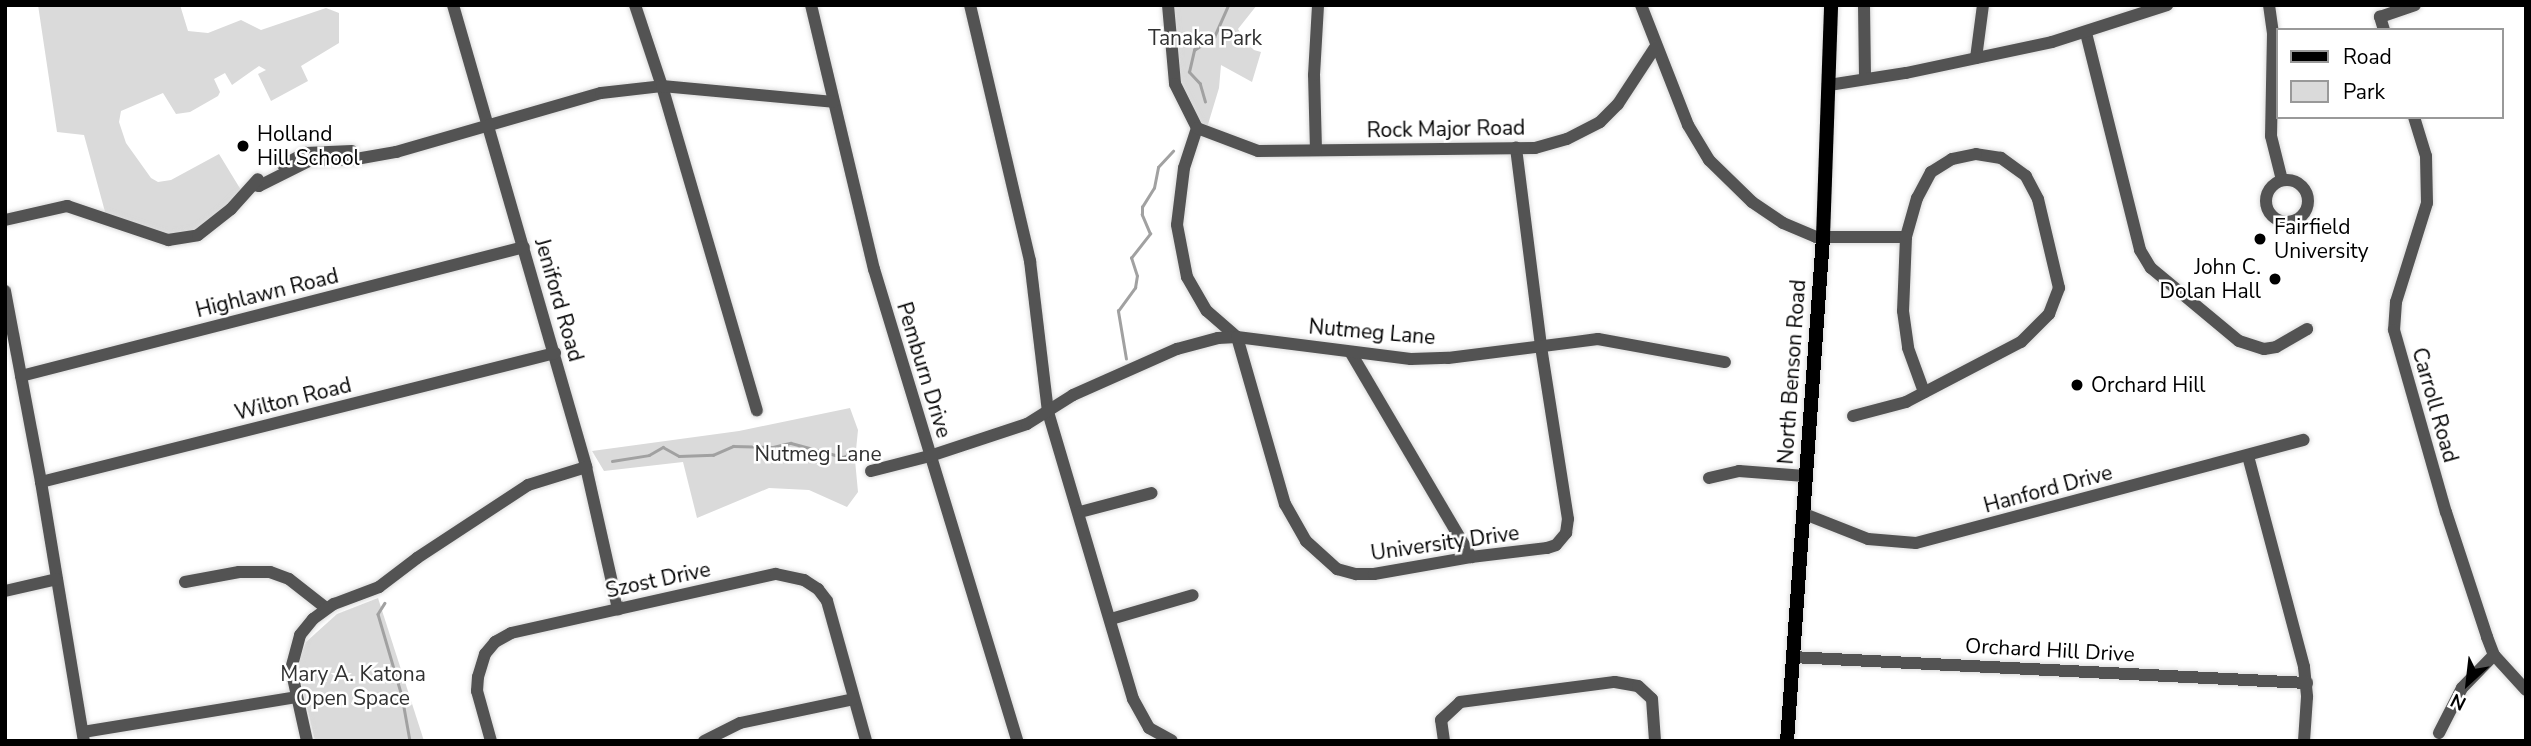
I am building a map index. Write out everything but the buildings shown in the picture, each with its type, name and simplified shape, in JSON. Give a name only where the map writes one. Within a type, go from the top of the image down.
[{"type":"main road","name":"North Benson Road","points":[[1787,741],[1823,237],[1831,5]]},
{"type":"street","name":"Jeniford Road","points":[[453,5],[555,353],[586,467],[618,608]]},
{"type":"street","points":[[635,5],[662,86],[757,410]]},
{"type":"street","name":"Pemburn Drive","points":[[811,5],[874,269],[1017,741]]},
{"type":"street","points":[[970,5],[1030,261],[1048,412],[1140,713],[1149,728],[1172,741]]},
{"type":"street","points":[[1167,5],[1175,84],[1197,128],[1184,167],[1177,225],[1181,254],[1191,288],[1199,302],[1237,337]]},
{"type":"street","points":[[1316,150],[1314,75],[1318,5]]},
{"type":"street","points":[[1641,5],[1688,125],[1709,160],[1768,214],[1805,233],[1823,237],[1906,237]]},
{"type":"street","points":[[1864,5],[1865,79]]},
{"type":"street","points":[[1976,58],[1983,11],[1989,5]]},
{"type":"street","points":[[1829,85],[1976,58],[2086,33],[2167,5]]},
{"type":"street","points":[[2269,5],[2273,33],[2271,135],[2281,180]]},
{"type":"street","points":[[2382,23],[2415,5]]},
{"type":"street","points":[[2086,33],[2140,250],[2151,268],[2239,341],[2264,349],[2276,347],[2306,329]]},
{"type":"street","name":"Rock Major Road","points":[[1197,128],[1258,151],[1535,148],[1567,139],[1600,122],[1618,104],[1656,46]]},
{"type":"street","points":[[5,220],[67,206],[168,240],[198,235],[232,209],[254,186],[309,162],[356,159],[396,152],[489,128],[601,93],[662,86],[833,102]]},
{"type":"street","name":"Carroll Road","points":[[2415,119],[2426,156],[2427,203],[2396,302],[2394,330],[2446,512],[2494,655],[2526,690]]},
{"type":"street","points":[[1516,148],[1541,345]]},
{"type":"street","points":[[1853,416],[1906,402],[2021,342],[2049,314],[2059,288],[2038,199],[2026,177],[2001,158],[1976,155],[1952,159],[1931,172],[1917,198],[1906,237],[1903,310],[1908,348],[1924,392]]},
{"type":"street","name":"Highlawn Road","points":[[21,376],[524,247]]},
{"type":"street","points":[[5,291],[10,344],[21,376],[84,736],[296,697]]},
{"type":"street","name":"Nutmeg Lane","points":[[871,471],[930,456],[1027,424],[1073,394],[1177,349],[1199,342],[1237,337],[1411,359],[1448,358],[1598,339],[1725,362]]},
{"type":"street","name":"University Drive","points":[[1237,337],[1277,482],[1294,522],[1326,562],[1347,572],[1364,575],[1471,557],[1547,548],[1562,539],[1569,519],[1541,345]]},
{"type":"street","points":[[1351,352],[1471,557]]},
{"type":"street","name":"Wilton Road","points":[[41,482],[555,353]]},
{"type":"street","name":"Hanford Drive","points":[[1802,513],[1860,537],[1898,544],[1916,543],[2304,440]]},
{"type":"street","points":[[2248,456],[2307,683],[2304,741]]},
{"type":"street","points":[[307,741],[291,669],[295,647],[306,626],[326,608],[379,587],[417,558],[528,485],[586,467]]},
{"type":"street","points":[[1709,478],[1739,471],[1805,476]]},
{"type":"street","points":[[1080,512],[1152,493]]},
{"type":"street","points":[[185,582],[239,572],[270,572],[289,579],[326,608]]},
{"type":"street","name":"Szost Drive","points":[[491,741],[477,691],[480,663],[495,642],[511,633],[776,574],[804,580],[818,589],[827,601],[866,741]]},
{"type":"street","points":[[5,591],[57,579]]},
{"type":"street","points":[[1111,619],[1193,595]]},
{"type":"street","points":[[2439,733],[2462,688],[2494,655]]},
{"type":"street","name":"Orchard Hill Drive","points":[[1792,657],[2307,683]]},
{"type":"street","points":[[1444,741],[1441,720],[1460,702],[1615,682],[1638,686],[1652,699],[1655,741]]},
{"type":"street","points":[[704,741],[740,723],[854,699]]},
{"type":"green space","points":[[38,5],[180,5],[188,31],[208,33],[241,20],[261,30],[326,8],[339,13],[339,43],[301,66],[308,81],[271,101],[258,74],[266,70],[259,66],[232,85],[225,73],[214,79],[220,92],[218,96],[190,112],[176,114],[163,93],[121,111],[119,122],[126,143],[151,178],[158,182],[171,180],[219,154],[244,195],[212,226],[168,240],[107,219],[84,135],[57,132]]},
{"type":"green space","name":"Tanaka Park","points":[[1170,5],[1257,5],[1238,29],[1254,50],[1261,52],[1252,82],[1221,65],[1219,88],[1206,131],[1179,85]]},
{"type":"green space","name":"Nutmeg Lane","points":[[850,408],[858,430],[855,460],[858,492],[847,507],[809,490],[769,488],[697,518],[683,462],[604,471],[592,451],[739,431]]},
{"type":"green space","name":"Mary A. Katona Open Space","points":[[378,598],[424,741],[315,741],[299,673],[300,658],[306,642],[337,614]]},
{"type":"waterway","points":[[1205,102],[1200,84],[1189,72],[1194,50],[1214,37],[1228,5]]},
{"type":"waterway","points":[[1126,359],[1118,311],[1135,288],[1137,276],[1131,258],[1150,234],[1142,215],[1142,207],[1154,188],[1158,167],[1173,151]]},
{"type":"waterway","points":[[612,461],[649,455],[663,447],[679,456],[713,455],[733,446],[773,447],[791,443],[843,457],[857,452]]},
{"type":"waterway","points":[[385,603],[378,614],[402,696],[410,741]]},
{"type":"place","name":"Holland Hill School","points":[[243,146]]},
{"type":"place","name":"Fairfield University","points":[[2260,239]]},
{"type":"place","name":"John C. Dolan Hall","points":[[2275,279]]},
{"type":"place","name":"Orchard Hill","points":[[2077,385]]}]
